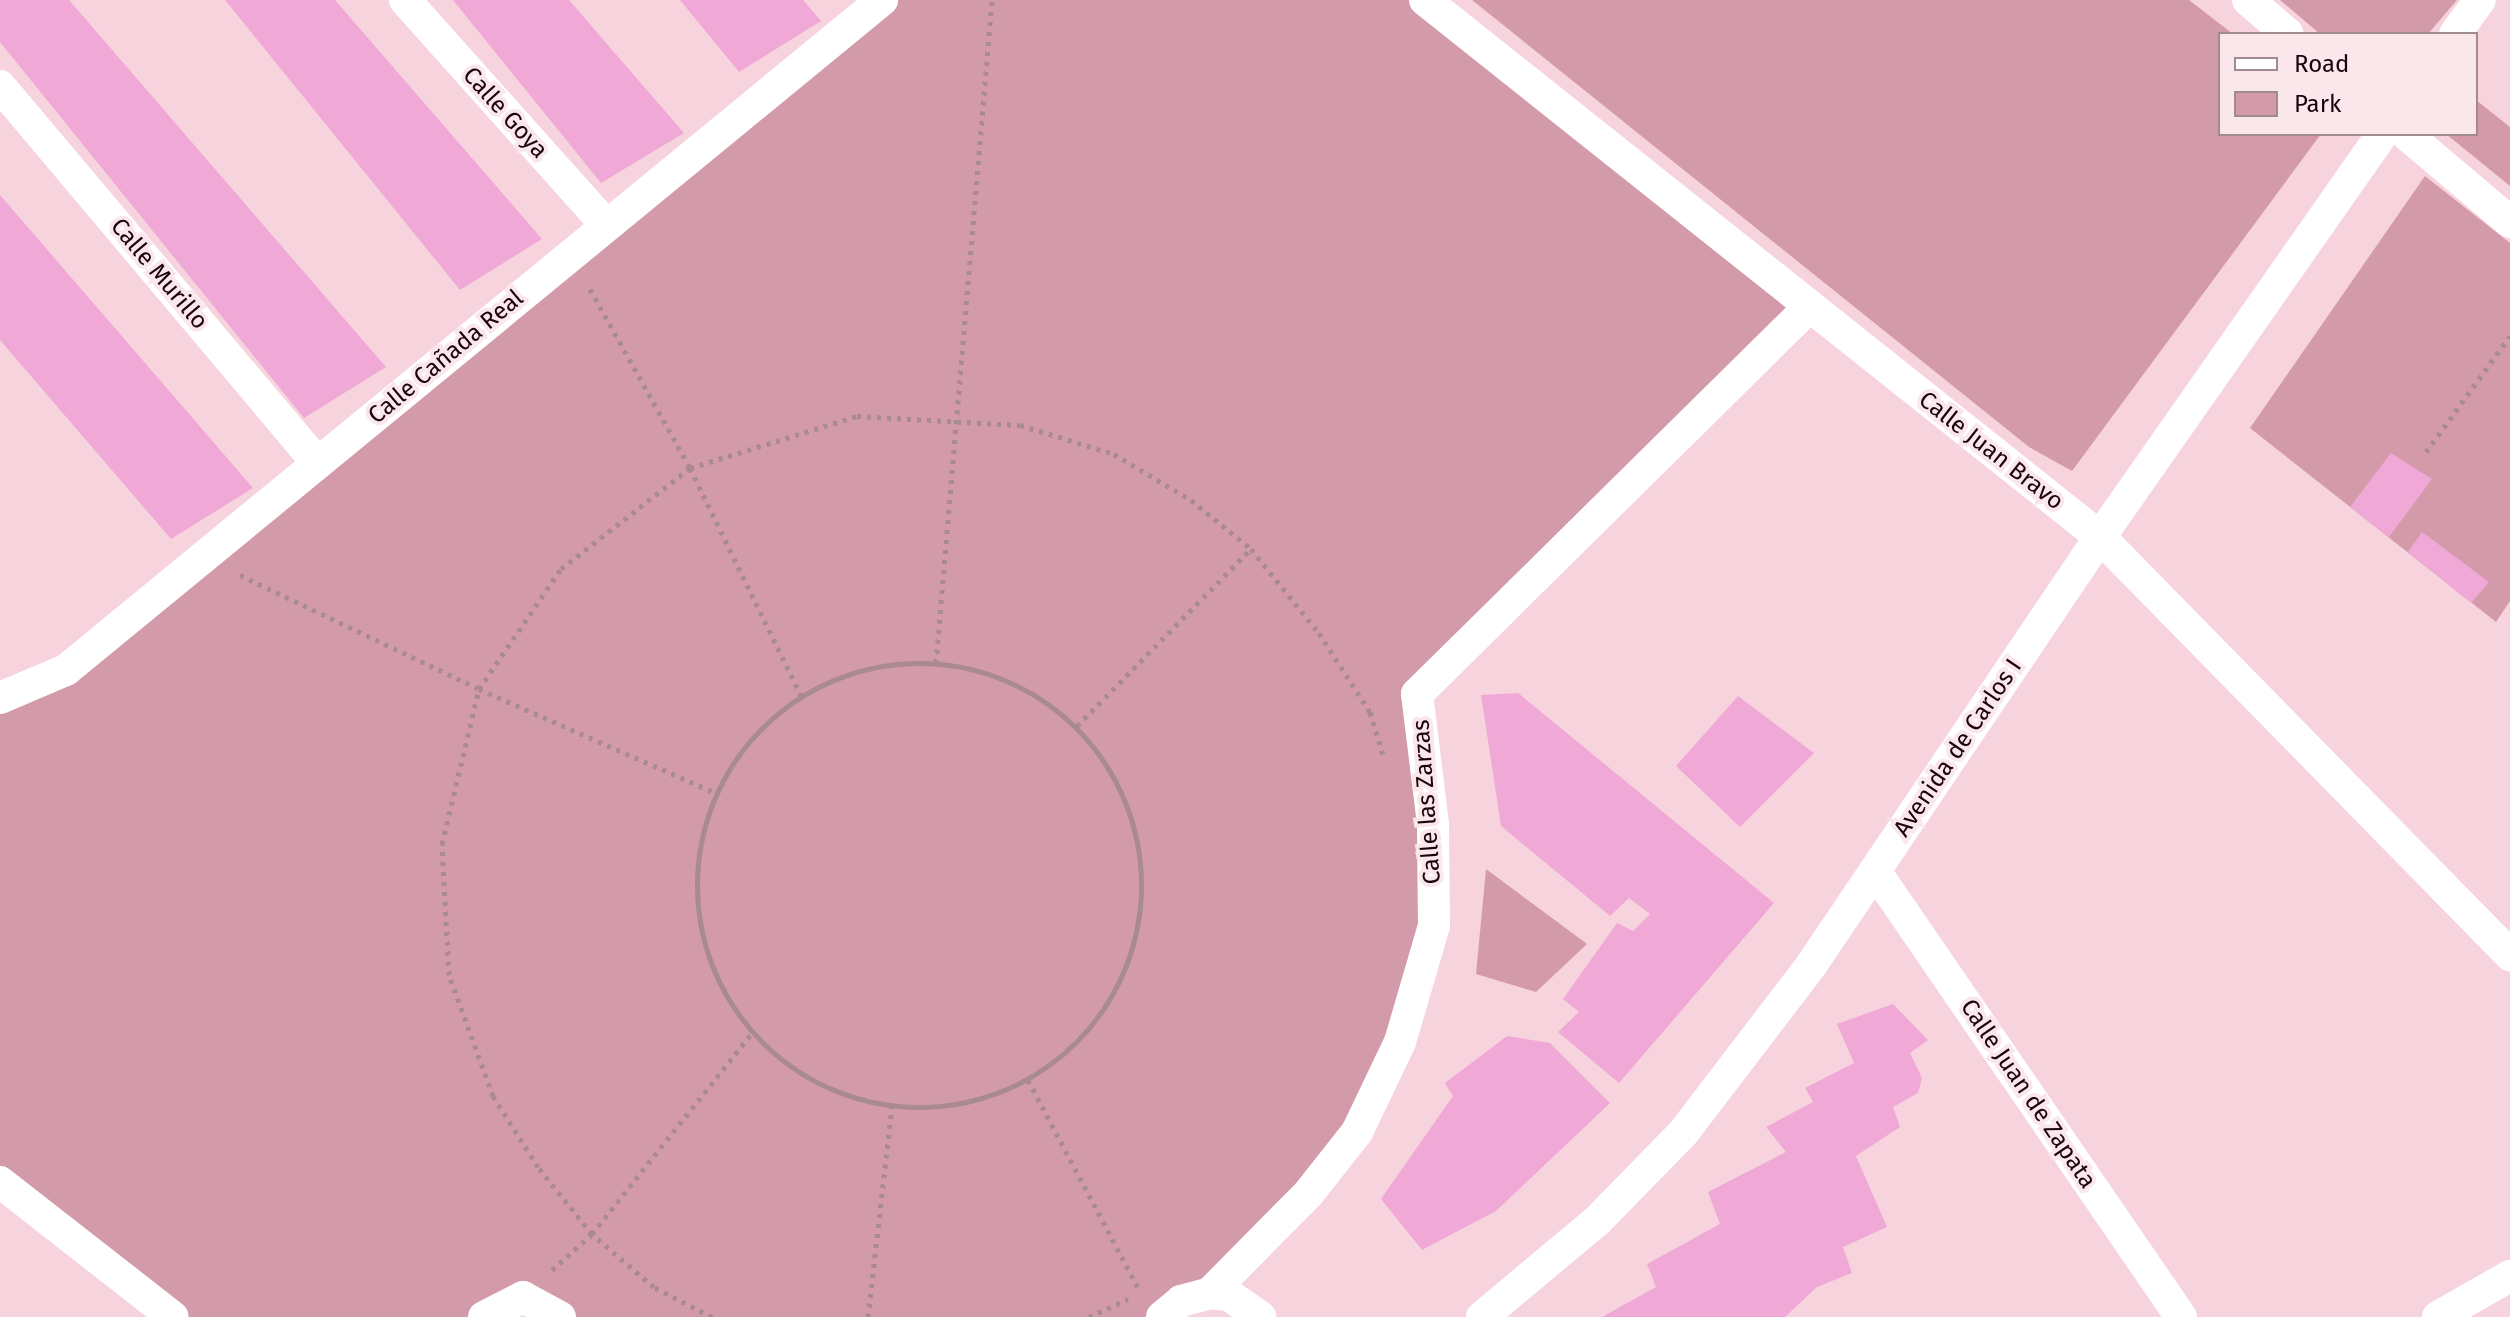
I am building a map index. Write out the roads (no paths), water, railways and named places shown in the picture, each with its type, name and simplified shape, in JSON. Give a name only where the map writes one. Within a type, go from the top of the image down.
[{"type":"street","name":"Calle Goya","points":[[405,0],[606,225]]},
{"type":"street","name":"Calle Cañada Real","points":[[0,698],[66,670],[882,0]]},
{"type":"street","name":"Calle Juan Bravo","points":[[1425,0],[2100,537],[2510,955]]},
{"type":"street","points":[[2248,0],[2286,32]]},
{"type":"street","points":[[2456,32],[2480,0]]},
{"type":"street","name":"Calle Murillo","points":[[0,86],[318,463]]},
{"type":"street","name":"Avenida de Carlos I","points":[[1482,1317],[1597,1221],[1683,1133],[1875,871],[2100,537],[2381,136]]},
{"type":"street","points":[[2408,136],[2510,222]]},
{"type":"street","name":"Calle las Zarzas","points":[[1210,1293],[1308,1194],[1357,1132],[1400,1042],[1434,926],[1433,824],[1417,694],[1809,307]]},
{"type":"street","name":"Calle Juan de Zapata","points":[[1875,871],[2181,1317]]},
{"type":"street","points":[[0,1182],[173,1317]]},
{"type":"street","points":[[2438,1317],[2510,1276]]},
{"type":"street","points":[[1162,1317],[1181,1301],[1210,1293],[1229,1295],[1260,1317]]},
{"type":"street","points":[[484,1317],[523,1297],[560,1317]]}]
